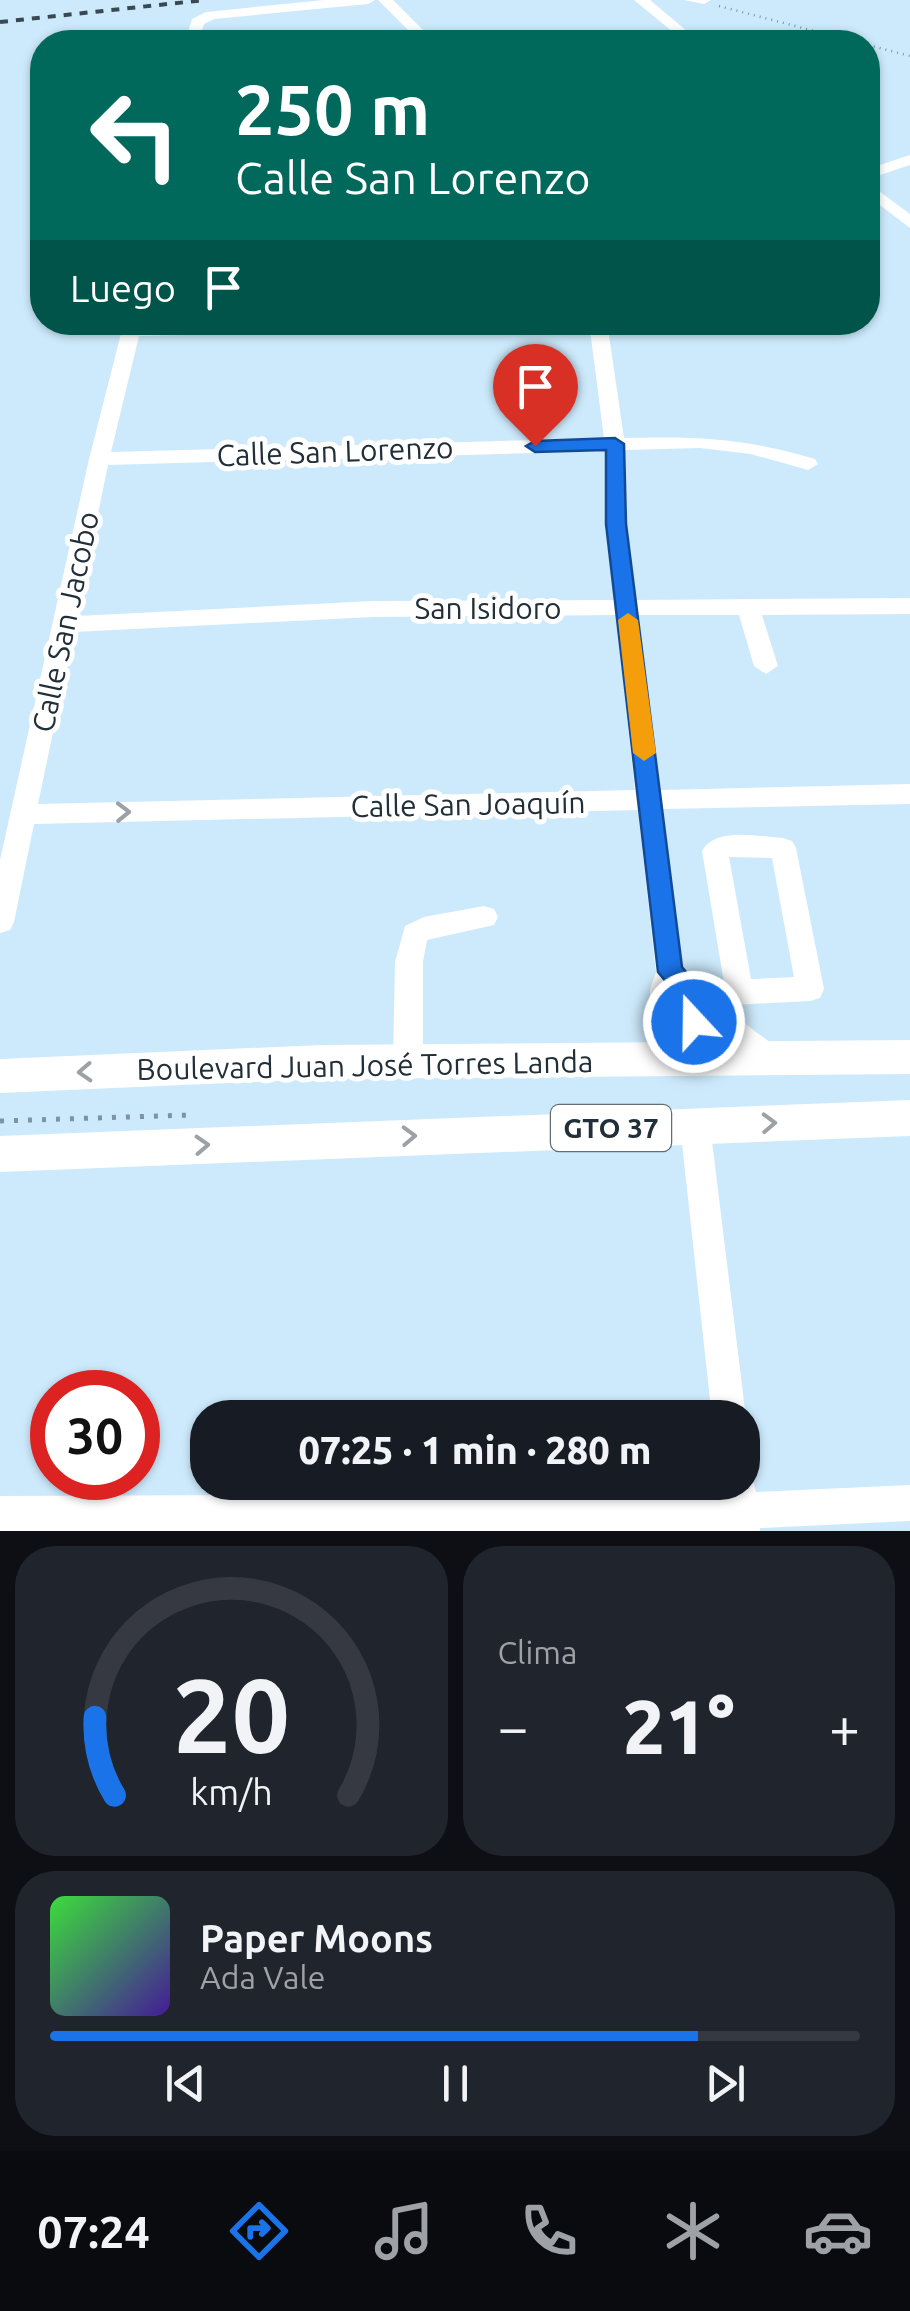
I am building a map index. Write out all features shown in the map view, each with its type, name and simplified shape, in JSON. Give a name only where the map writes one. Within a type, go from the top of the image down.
[{"type":"main road","name":"Boulevard Juan José Torres Landa","points":[[0,1076],[408,1062],[910,1057]]},
{"type":"main road","name":"GTO 37","points":[[0,1154],[910,1118]]},
{"type":"street","points":[[194,30],[204,17],[368,0]]},
{"type":"street","points":[[386,0],[416,30]]},
{"type":"street","points":[[690,0],[702,1]]},
{"type":"street","points":[[651,2],[680,30]]},
{"type":"street","points":[[880,170],[910,160]]},
{"type":"street","points":[[880,198],[910,223]]},
{"type":"street","name":"Calle San Jacobo","points":[[0,922],[26,814],[98,459],[130,335]]},
{"type":"street","points":[[600,335],[615,444],[616,524],[670,972],[664,989],[664,1061]]},
{"type":"street","name":"Calle San Lorenzo","points":[[98,459],[720,442],[808,464]]},
{"type":"street","name":"San Isidoro","points":[[66,624],[373,610],[910,606]]},
{"type":"street","points":[[748,607],[766,666]]},
{"type":"street","name":"Calle San Joaquín","points":[[26,814],[910,794]]},
{"type":"street","points":[[739,990],[716,851],[722,846],[783,848],[810,989],[739,990],[716,998],[724,1024],[769,1060]]},
{"type":"street","points":[[408,1062],[409,962],[415,934],[424,928],[484,917]]},
{"type":"street","points":[[670,972],[684,984],[704,1061]]},
{"type":"street","points":[[694,1125],[727,1400]]},
{"type":"street","points":[[0,1514],[42,1523],[910,1503]]},
{"type":"path","points":[[702,1],[811,30]]},
{"type":"path","points":[[880,49],[910,56]]},
{"type":"railway","points":[[0,22],[205,0]]},
{"type":"slow traffic","points":[[628,620],[644,753]]},
{"type":"route","points":[[535,446],[615,444],[616,524],[670,972],[684,984],[694,1022]]}]
